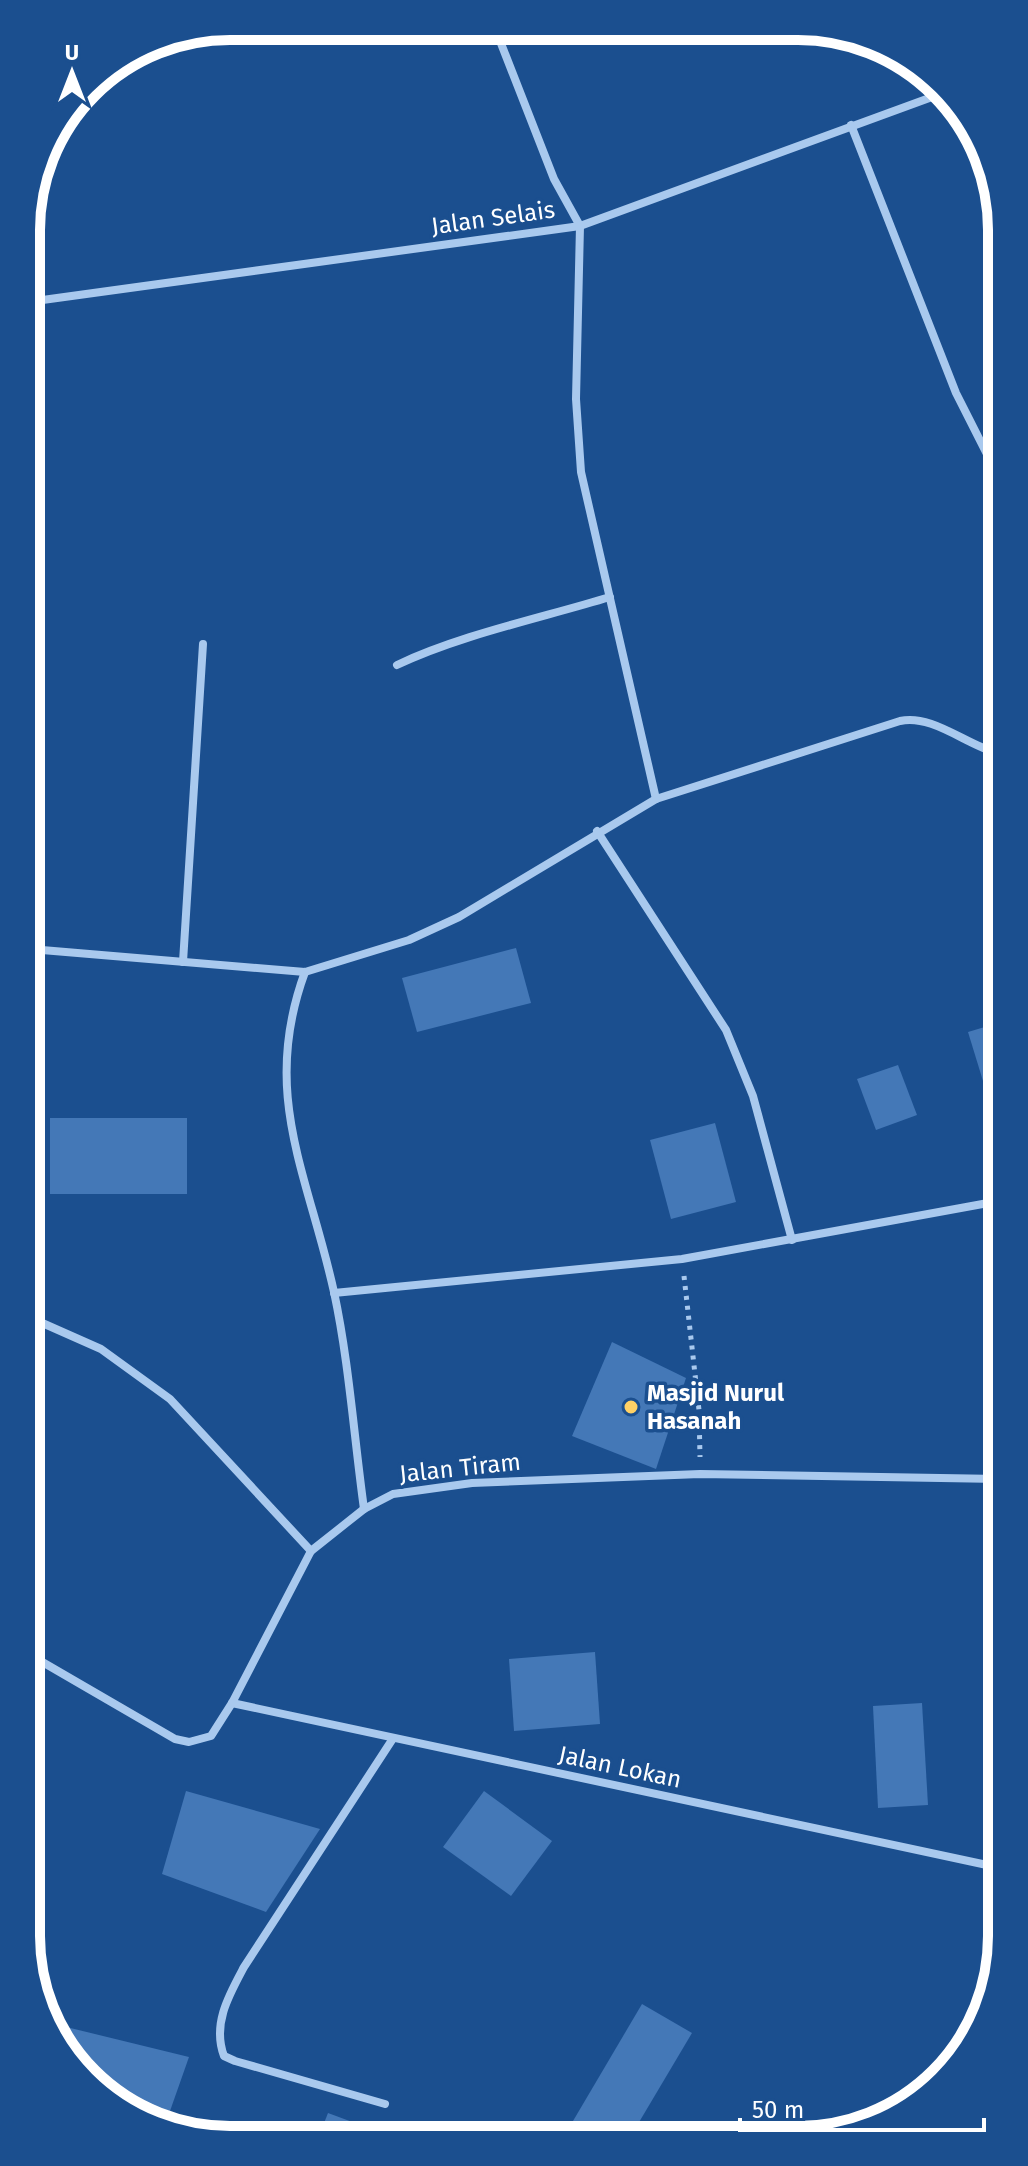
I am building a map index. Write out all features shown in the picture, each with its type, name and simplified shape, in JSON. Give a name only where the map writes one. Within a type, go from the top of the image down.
[{"type":"street","points":[[500,40],[554,179],[580,226],[576,399],[581,472],[656,799]]},
{"type":"street","name":"Jalan Selais","points":[[40,300],[580,226],[933,97]]},
{"type":"street","points":[[851,125],[956,393],[988,456]]},
{"type":"street","points":[[397,665],[434,648],[610,597]]},
{"type":"street","points":[[183,962],[203,644]]},
{"type":"street","points":[[40,950],[305,972],[409,940],[459,917],[597,831],[656,799],[913,718],[928,721],[960,740],[988,750]]},
{"type":"street","points":[[597,831],[726,1030],[753,1096],[792,1240]]},
{"type":"street","points":[[305,972],[291,1010],[284,1063],[288,1120],[334,1293],[364,1509]]},
{"type":"street","points":[[334,1293],[682,1259],[988,1203]]},
{"type":"street","points":[[40,1322],[101,1349],[170,1399],[311,1551],[232,1703],[211,1736],[189,1742],[175,1739],[40,1661]]},
{"type":"street","name":"Jalan Tiram","points":[[311,1551],[364,1509],[393,1494],[472,1483],[700,1474],[988,1479]]},
{"type":"street","name":"Jalan Lokan","points":[[232,1703],[392,1740],[988,1865]]},
{"type":"street","points":[[385,2104],[235,2061],[224,2056],[218,2030],[230,1993],[244,1967],[392,1740]]},
{"type":"path","points":[[682,1259],[699,1410],[700,1474]]},
{"type":"building","points":[[516,948],[531,1003],[417,1032],[402,978]]},
{"type":"building","points":[[988,1026],[988,1097],[968,1032]]},
{"type":"building","points":[[898,1065],[917,1115],[876,1130],[857,1079]]},
{"type":"building","points":[[50,1118],[187,1118],[187,1194],[50,1194]]},
{"type":"building","points":[[715,1123],[736,1202],[671,1219],[650,1140]]},
{"type":"building","name":"Masjid Nurul Hasanah","points":[[612,1342],[686,1378],[656,1469],[572,1436]]},
{"type":"building","points":[[595,1652],[600,1724],[514,1731],[509,1659]]},
{"type":"building","points":[[922,1703],[928,1805],[878,1808],[873,1706]]},
{"type":"building","points":[[186,1791],[320,1829],[266,1912],[162,1874]]},
{"type":"building","points":[[484,1791],[552,1841],[511,1896],[443,1847]]},
{"type":"building","points":[[642,2004],[692,2033],[637,2126],[581,2126],[573,2121]]},
{"type":"building","points":[[63,2026],[189,2057],[170,2111],[146,2106],[114,2087],[79,2052]]},
{"type":"building","points":[[328,2113],[363,2126],[323,2126]]},
{"type":"place","name":"Masjid Nurul Hasanah","points":[[631,1407]]}]
